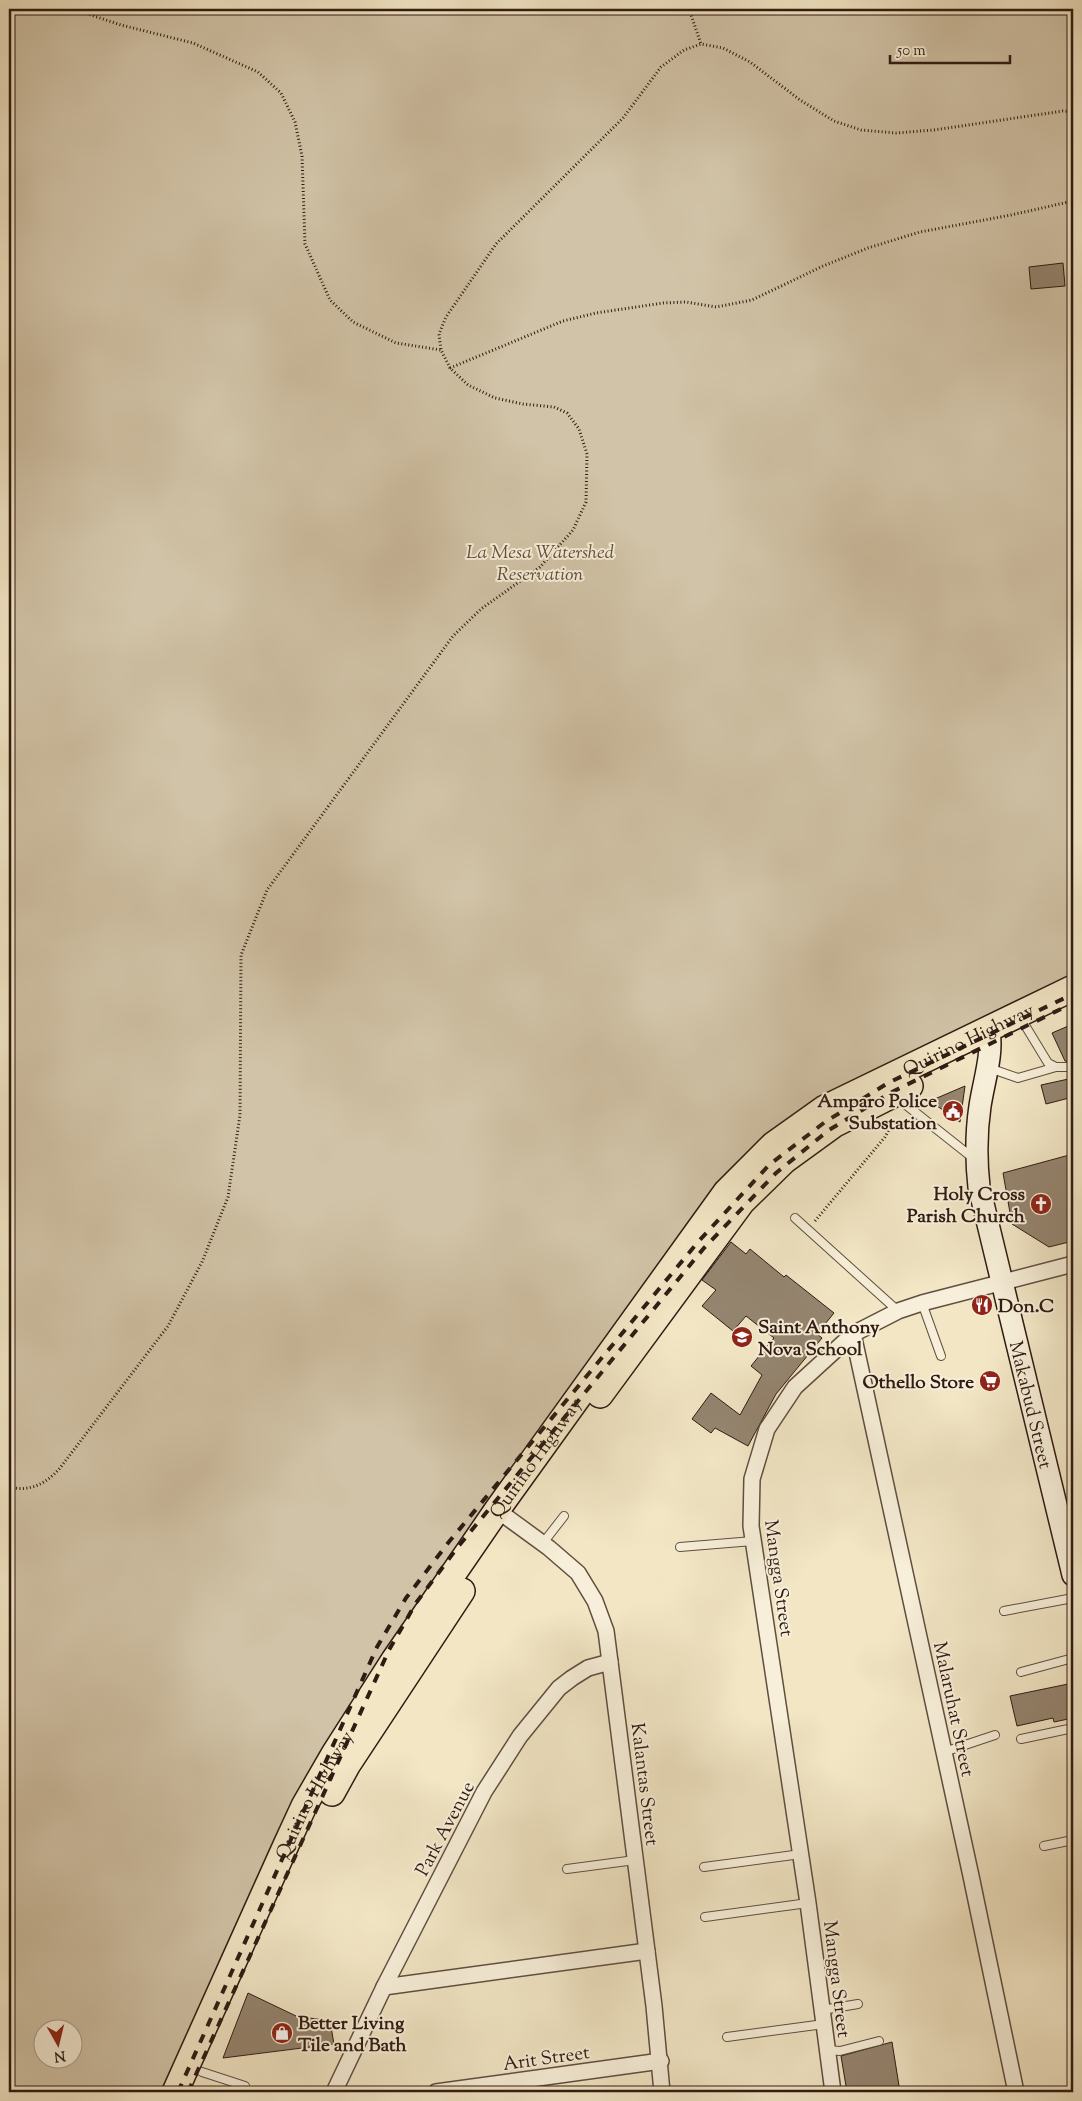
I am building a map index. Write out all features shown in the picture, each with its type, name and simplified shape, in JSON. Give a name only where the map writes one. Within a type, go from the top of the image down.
[{"type":"main road","name":"Quirino Highway","points":[[504,1514],[742,1202],[784,1161],[835,1124],[989,1048],[1023,1021],[1073,988]]},
{"type":"main road","name":"Quirino Highway","points":[[1023,1021],[1073,1005]]},
{"type":"main road","name":"Quirino Highway","points":[[175,2092],[232,1987],[318,1816],[343,1773],[504,1514],[726,1192],[773,1145],[825,1108],[989,1048]]},
{"type":"main road","name":"Quirino Highway","points":[[198,2082],[232,1987]]},
{"type":"street","name":"Makabud Street","points":[[989,1048],[980,1108],[977,1161],[981,1196],[1073,1575]]},
{"type":"street","name":"Mangga Street","points":[[832,2092],[808,1903],[751,1526],[752,1479],[767,1429],[795,1387],[854,1334],[898,1311],[922,1302],[1073,1264]]},
{"type":"street","name":"Malaruhat Street","points":[[854,1334],[1016,2092]]},
{"type":"street","name":"Kalantas Street","points":[[504,1514],[543,1542],[578,1573],[595,1601],[606,1632],[661,2060],[662,2092]]},
{"type":"street","name":"Park Avenue","points":[[334,2092],[384,1986],[484,1792],[520,1736],[559,1688],[588,1668],[610,1662]]},
{"type":"street","points":[[384,1986],[647,1951]]},
{"type":"street","name":"Arit Street","points":[[436,2092],[661,2060]]},
{"type":"lane","points":[[1023,1021],[1048,1063],[1056,1067]]},
{"type":"lane","points":[[989,1048],[1018,1078],[1056,1067],[1068,1067]]},
{"type":"lane","points":[[888,1097],[977,1161]]},
{"type":"lane","points":[[795,1218],[898,1311]]},
{"type":"lane","points":[[922,1302],[940,1356]]},
{"type":"lane","points":[[543,1542],[564,1516]]},
{"type":"lane","points":[[680,1547],[753,1541]]},
{"type":"lane","points":[[1004,1610],[1073,1598]]},
{"type":"lane","points":[[1021,1672],[1073,1658]]},
{"type":"lane","points":[[1021,1739],[1073,1728]]},
{"type":"lane","points":[[944,1752],[995,1735]]},
{"type":"lane","points":[[1044,1846],[1073,1840]]},
{"type":"lane","points":[[704,1867],[800,1854]]},
{"type":"lane","points":[[568,1869],[635,1860]]},
{"type":"lane","points":[[705,1917],[808,1903]]},
{"type":"lane","points":[[727,2037],[823,2017],[858,2004]]},
{"type":"lane","points":[[827,2050],[840,2051],[879,2042]]},
{"type":"lane","points":[[198,2082],[245,2086]]},
{"type":"path","points":[[73,9],[121,25],[193,43],[258,72],[281,93],[295,122],[302,156],[305,244],[330,300],[353,322],[396,343],[441,350]]},
{"type":"path","points":[[689,9],[701,44]]},
{"type":"path","points":[[9,1487],[17,1489],[33,1488],[49,1480],[60,1468],[168,1326],[202,1262],[228,1197],[240,1115],[241,955],[267,890],[453,636],[481,609],[540,567],[573,530],[586,502],[587,454],[579,429],[567,413],[554,407],[523,404],[495,398],[468,385],[450,368],[441,350],[439,334],[446,318],[496,244],[623,118],[661,67],[684,50],[701,44],[723,48],[750,62],[800,100],[834,121],[860,130],[896,132],[934,130],[1063,111],[1073,112]]},
{"type":"path","points":[[450,368],[563,321],[596,313],[663,303],[686,302],[716,307],[752,300],[823,266],[868,248],[920,232],[1012,215],[1073,201]]},
{"type":"path","points":[[808,1229],[885,1137],[890,1128],[888,1097]]},
{"type":"green space","name":"La Mesa Watershed Reservation","points":[[9,9],[1073,9],[1073,999],[830,1117],[735,1198],[409,1653],[312,1811],[182,2092],[9,2092]]},
{"type":"building","points":[[1063,263],[1065,286],[1031,289],[1029,267]]},
{"type":"building","points":[[1073,1024],[1073,1065],[1065,1061],[1052,1033]]},
{"type":"building","points":[[1073,1078],[1073,1097],[1046,1104],[1041,1085]]},
{"type":"building","name":"Amparo Police Substation","points":[[965,1086],[960,1122],[930,1101]]},
{"type":"building","name":"Holy Cross Parish Church","points":[[1073,1154],[1073,1241],[1049,1247],[1012,1224],[1003,1173]]},
{"type":"building","points":[[731,1242],[746,1254],[750,1249],[784,1277],[786,1275],[834,1313],[817,1334],[822,1338],[776,1394],[748,1446],[715,1428],[711,1433],[692,1419],[711,1393],[740,1415],[762,1375],[751,1366],[774,1338],[746,1316],[733,1331],[702,1306],[716,1290],[702,1280]]},
{"type":"building","points":[[1073,1683],[1073,1718],[1054,1722],[1053,1718],[1017,1726],[1010,1696]]},
{"type":"building","name":"Better Living Tile and Bath","points":[[248,1993],[296,2016],[330,2021],[334,2044],[223,2058]]},
{"type":"building","points":[[892,2042],[900,2092],[847,2092],[841,2056]]},
{"type":"railway","points":[[178,2092],[377,1647],[406,1598],[448,1543],[698,1242],[769,1165],[825,1122],[888,1083],[1073,994]]},
{"type":"railway","points":[[188,2092],[389,1650],[416,1603],[457,1548],[704,1248],[776,1173],[829,1130],[892,1092],[1073,1003]]},
{"type":"place","name":"Amparo Police Substation","points":[[953,1111]]},
{"type":"place","name":"Holy Cross Parish Church","points":[[1041,1204]]},
{"type":"place","name":"Don.C","points":[[982,1305]]},
{"type":"place","name":"Saint Anthony Nova School","points":[[742,1337]]},
{"type":"place","name":"Othello Store","points":[[990,1381]]},
{"type":"place","name":"Better Living Tile and Bath","points":[[282,2033]]}]
